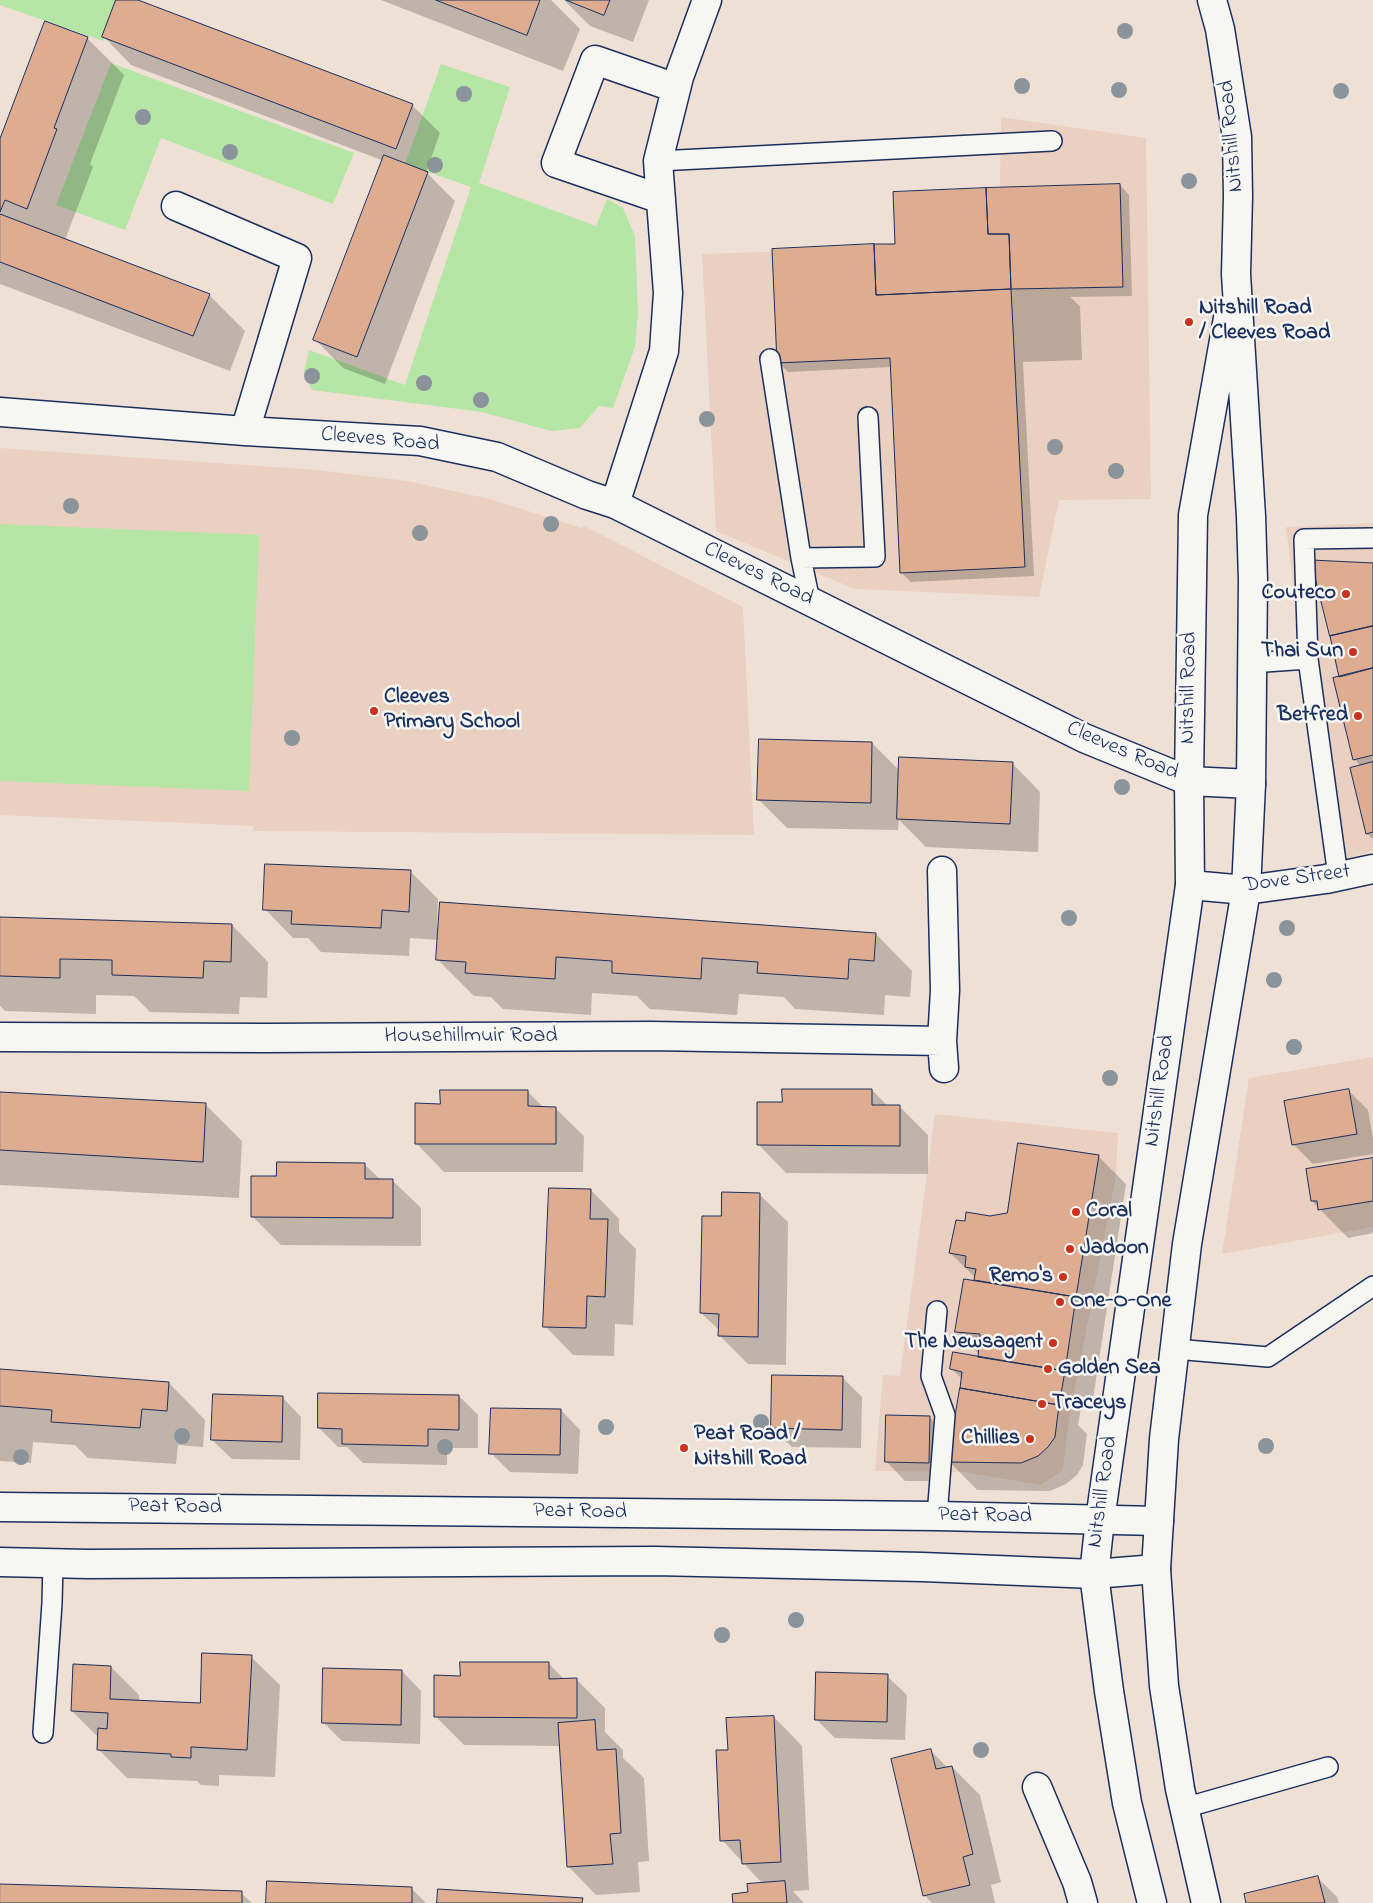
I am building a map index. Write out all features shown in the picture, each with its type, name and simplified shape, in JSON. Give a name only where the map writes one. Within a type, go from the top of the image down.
[{"type":"street","points":[[615,504],[664,351],[668,293],[658,161],[676,88],[707,0]]},
{"type":"street","name":"Nitshill Road","points":[[1206,1903],[1184,1808],[1164,1686],[1156,1569],[1164,1439],[1187,1244],[1246,890],[1251,784],[1251,516],[1236,274],[1237,137],[1220,29],[1212,0]]},
{"type":"street","points":[[661,200],[556,164],[595,60],[676,88]]},
{"type":"street","points":[[176,206],[297,258],[245,431]]},
{"type":"street","name":"Nitshill Road","points":[[1152,1903],[1127,1803],[1109,1691],[1094,1574],[1100,1520],[1190,885],[1189,781],[1193,515],[1236,274]]},
{"type":"street","name":"Cleeves Road","points":[[0,412],[245,431],[420,441],[496,458],[615,504],[1084,738],[1189,781],[1251,784]]},
{"type":"street","name":"Dove Street","points":[[1190,885],[1246,890],[1338,876],[1373,868]]},
{"type":"street","points":[[942,871],[945,990],[942,1041],[944,1068]]},
{"type":"street","name":"Househillmuir Road","points":[[0,1037],[652,1036],[942,1041]]},
{"type":"street","name":"Peat Road","points":[[0,1507],[937,1516],[1159,1521]]},
{"type":"street","points":[[0,1562],[655,1561],[924,1567],[1094,1574],[1156,1569]]},
{"type":"street","points":[[1037,1787],[1078,1882],[1083,1903]]},
{"type":"lane","points":[[658,161],[1052,141]]},
{"type":"lane","points":[[770,359],[801,558],[810,601]]},
{"type":"lane","points":[[801,558],[875,557],[868,418]]},
{"type":"lane","points":[[1338,876],[1308,659],[1304,539],[1373,538]]},
{"type":"lane","points":[[1251,663],[1308,659]]},
{"type":"lane","points":[[1175,1349],[1268,1357],[1373,1286]]},
{"type":"lane","points":[[937,1311],[931,1376],[945,1415],[937,1516]]},
{"type":"lane","points":[[43,1733],[53,1563]]},
{"type":"lane","points":[[1184,1808],[1328,1767]]},
{"type":"shaded area","points":[[1001,117],[1146,138],[1151,499],[1059,500],[1039,597],[855,589],[716,531],[702,254],[999,244]]},
{"type":"shaded area","name":"Cleeves Primary School","points":[[0,448],[318,470],[407,481],[490,499],[582,528],[584,526],[743,607],[754,835],[253,831],[253,826],[0,815]]},
{"type":"shaded area","points":[[1373,523],[1373,851],[1330,863],[1286,527]]},
{"type":"shaded area","points":[[1373,1057],[1373,1227],[1222,1254],[1249,1078]]},
{"type":"shaded area","points":[[935,1114],[1118,1133],[1116,1176],[1069,1419],[1063,1470],[1041,1485],[963,1472],[875,1471],[883,1375],[900,1376]]},
{"type":"green space","points":[[0,0],[117,0],[103,41],[0,5]]},
{"type":"green space","points":[[111,63],[354,153],[333,204],[161,138],[125,230],[56,205]]},
{"type":"green space","points":[[441,64],[510,87],[479,183],[596,226],[607,199],[623,208],[635,236],[638,313],[635,347],[613,408],[599,406],[580,428],[551,431],[482,412],[312,390],[304,371],[309,350],[405,385],[471,187],[405,164]]},
{"type":"green space","points":[[0,524],[259,535],[249,791],[0,781]]},
{"type":"building","points":[[116,0],[138,0],[413,104],[396,149],[102,37]]},
{"type":"building","points":[[436,0],[540,0],[527,35]]},
{"type":"building","points":[[566,0],[610,0],[604,15]]},
{"type":"building","points":[[45,21],[88,37],[54,128],[57,129],[27,209],[5,200],[0,212],[0,139]]},
{"type":"building","points":[[384,155],[428,172],[357,357],[313,340]]},
{"type":"building","points":[[1120,184],[1123,287],[1011,289],[1009,234],[988,234],[986,188]]},
{"type":"building","points":[[986,188],[988,234],[1009,234],[1011,289],[876,295],[874,244],[895,244],[893,192]]},
{"type":"building","points":[[0,214],[210,294],[193,336],[0,262]]},
{"type":"building","points":[[874,244],[876,295],[1011,289],[1025,567],[900,573],[890,358],[777,363],[772,249]]},
{"type":"building","name":"Couteco","points":[[1311,560],[1373,563],[1373,626],[1330,636]]},
{"type":"building","name":"Thai Sun","points":[[1373,626],[1373,668],[1339,677],[1330,636]]},
{"type":"building","name":"Betfred","points":[[1373,668],[1373,755],[1353,760],[1333,678]]},
{"type":"building","points":[[759,739],[872,742],[871,803],[757,800]]},
{"type":"building","points":[[899,757],[1013,762],[1010,824],[897,819]]},
{"type":"building","points":[[1373,762],[1373,832],[1366,834],[1350,768]]},
{"type":"building","points":[[265,864],[411,870],[409,912],[382,910],[381,928],[291,924],[292,911],[263,910]]},
{"type":"building","points":[[440,902],[876,933],[874,961],[849,959],[848,979],[757,973],[758,962],[702,958],[701,979],[612,973],[612,961],[556,957],[555,979],[465,973],[466,962],[436,960]]},
{"type":"building","points":[[0,917],[232,924],[231,962],[204,961],[203,978],[112,975],[112,960],[60,959],[60,978],[0,976]]},
{"type":"building","points":[[782,1089],[872,1089],[872,1105],[900,1105],[900,1146],[757,1145],[757,1102],[782,1102]]},
{"type":"building","points":[[1349,1089],[1357,1134],[1292,1145],[1284,1101]]},
{"type":"building","points":[[440,1090],[528,1090],[528,1106],[556,1107],[556,1144],[415,1144],[415,1103],[440,1104]]},
{"type":"building","points":[[0,1092],[206,1103],[203,1162],[0,1150]]},
{"type":"building","points":[[1018,1143],[1099,1155],[1076,1297],[974,1280],[976,1269],[965,1267],[966,1256],[949,1253],[956,1220],[965,1221],[966,1212],[990,1216],[1007,1213]]},
{"type":"building","points":[[1373,1158],[1373,1201],[1318,1210],[1317,1201],[1311,1201],[1306,1169]]},
{"type":"building","points":[[277,1162],[365,1163],[365,1179],[393,1179],[393,1218],[251,1217],[251,1176],[276,1176]]},
{"type":"building","points":[[549,1188],[591,1189],[590,1219],[608,1219],[605,1297],[587,1296],[586,1328],[543,1327]]},
{"type":"building","points":[[722,1192],[760,1193],[758,1337],[718,1336],[719,1314],[700,1313],[702,1216],[721,1216]]},
{"type":"building","points":[[964,1279],[1076,1297],[1065,1371],[978,1357],[980,1334],[955,1332]]},
{"type":"building","points":[[953,1352],[1065,1371],[1059,1405],[960,1388],[962,1372],[950,1369]]},
{"type":"building","points":[[0,1369],[169,1382],[167,1411],[142,1409],[140,1428],[51,1422],[52,1410],[0,1406]]},
{"type":"building","points":[[772,1375],[843,1376],[842,1430],[771,1428]]},
{"type":"building","points":[[960,1388],[1059,1405],[1055,1437],[1038,1456],[1021,1463],[948,1462]]},
{"type":"building","points":[[318,1393],[459,1395],[459,1430],[428,1429],[428,1446],[342,1444],[342,1429],[318,1428]]},
{"type":"building","points":[[213,1394],[283,1396],[282,1442],[211,1440]]},
{"type":"building","points":[[491,1408],[561,1409],[560,1455],[489,1454]]},
{"type":"building","points":[[886,1415],[930,1416],[929,1463],[885,1462]]},
{"type":"building","points":[[202,1653],[252,1655],[247,1750],[191,1747],[191,1758],[171,1757],[171,1754],[97,1750],[98,1728],[107,1729],[108,1713],[71,1711],[73,1664],[111,1666],[110,1699],[200,1703]]},
{"type":"building","points":[[460,1662],[549,1662],[549,1679],[577,1678],[577,1718],[434,1717],[434,1675],[460,1676]]},
{"type":"building","points":[[323,1668],[402,1670],[401,1725],[322,1723]]},
{"type":"building","points":[[816,1672],[888,1674],[887,1722],[815,1720]]},
{"type":"building","points":[[774,1716],[781,1862],[742,1864],[740,1840],[720,1841],[716,1750],[728,1750],[726,1718]]},
{"type":"building","points":[[595,1720],[597,1750],[616,1749],[621,1833],[610,1834],[613,1864],[567,1867],[558,1723]]},
{"type":"building","points":[[931,1749],[936,1769],[952,1766],[973,1854],[963,1857],[970,1885],[923,1896],[891,1759]]},
{"type":"building","points":[[1318,1876],[1325,1903],[1246,1903],[1244,1894]]},
{"type":"building","points":[[267,1881],[412,1887],[412,1903],[266,1903]]},
{"type":"building","points":[[785,1881],[787,1903],[733,1903],[732,1894],[748,1892],[747,1884]]},
{"type":"building","points":[[0,1884],[242,1891],[242,1903],[0,1903]]},
{"type":"building","points":[[438,1889],[583,1898],[582,1903],[437,1903]]},
{"type":"place","name":"Nitshill Road / Cleeves Road","points":[[1189,322]]},
{"type":"place","name":"Couteco","points":[[1346,594]]},
{"type":"place","name":"Thai Sun","points":[[1353,652]]},
{"type":"place","name":"Cleeves Primary School","points":[[374,711]]},
{"type":"place","name":"Betfred","points":[[1358,716]]},
{"type":"place","name":"Coral","points":[[1076,1212]]},
{"type":"place","name":"Jadoon","points":[[1070,1249]]},
{"type":"place","name":"Remo's","points":[[1063,1277]]},
{"type":"place","name":"One-O-One","points":[[1060,1302]]},
{"type":"place","name":"The Newsagent","points":[[1053,1343]]},
{"type":"place","name":"Golden Sea","points":[[1048,1369]]},
{"type":"place","name":"Traceys","points":[[1042,1404]]},
{"type":"place","name":"Chillies","points":[[1030,1439]]},
{"type":"place","name":"Peat Road / Nitshill Road","points":[[684,1448]]}]
